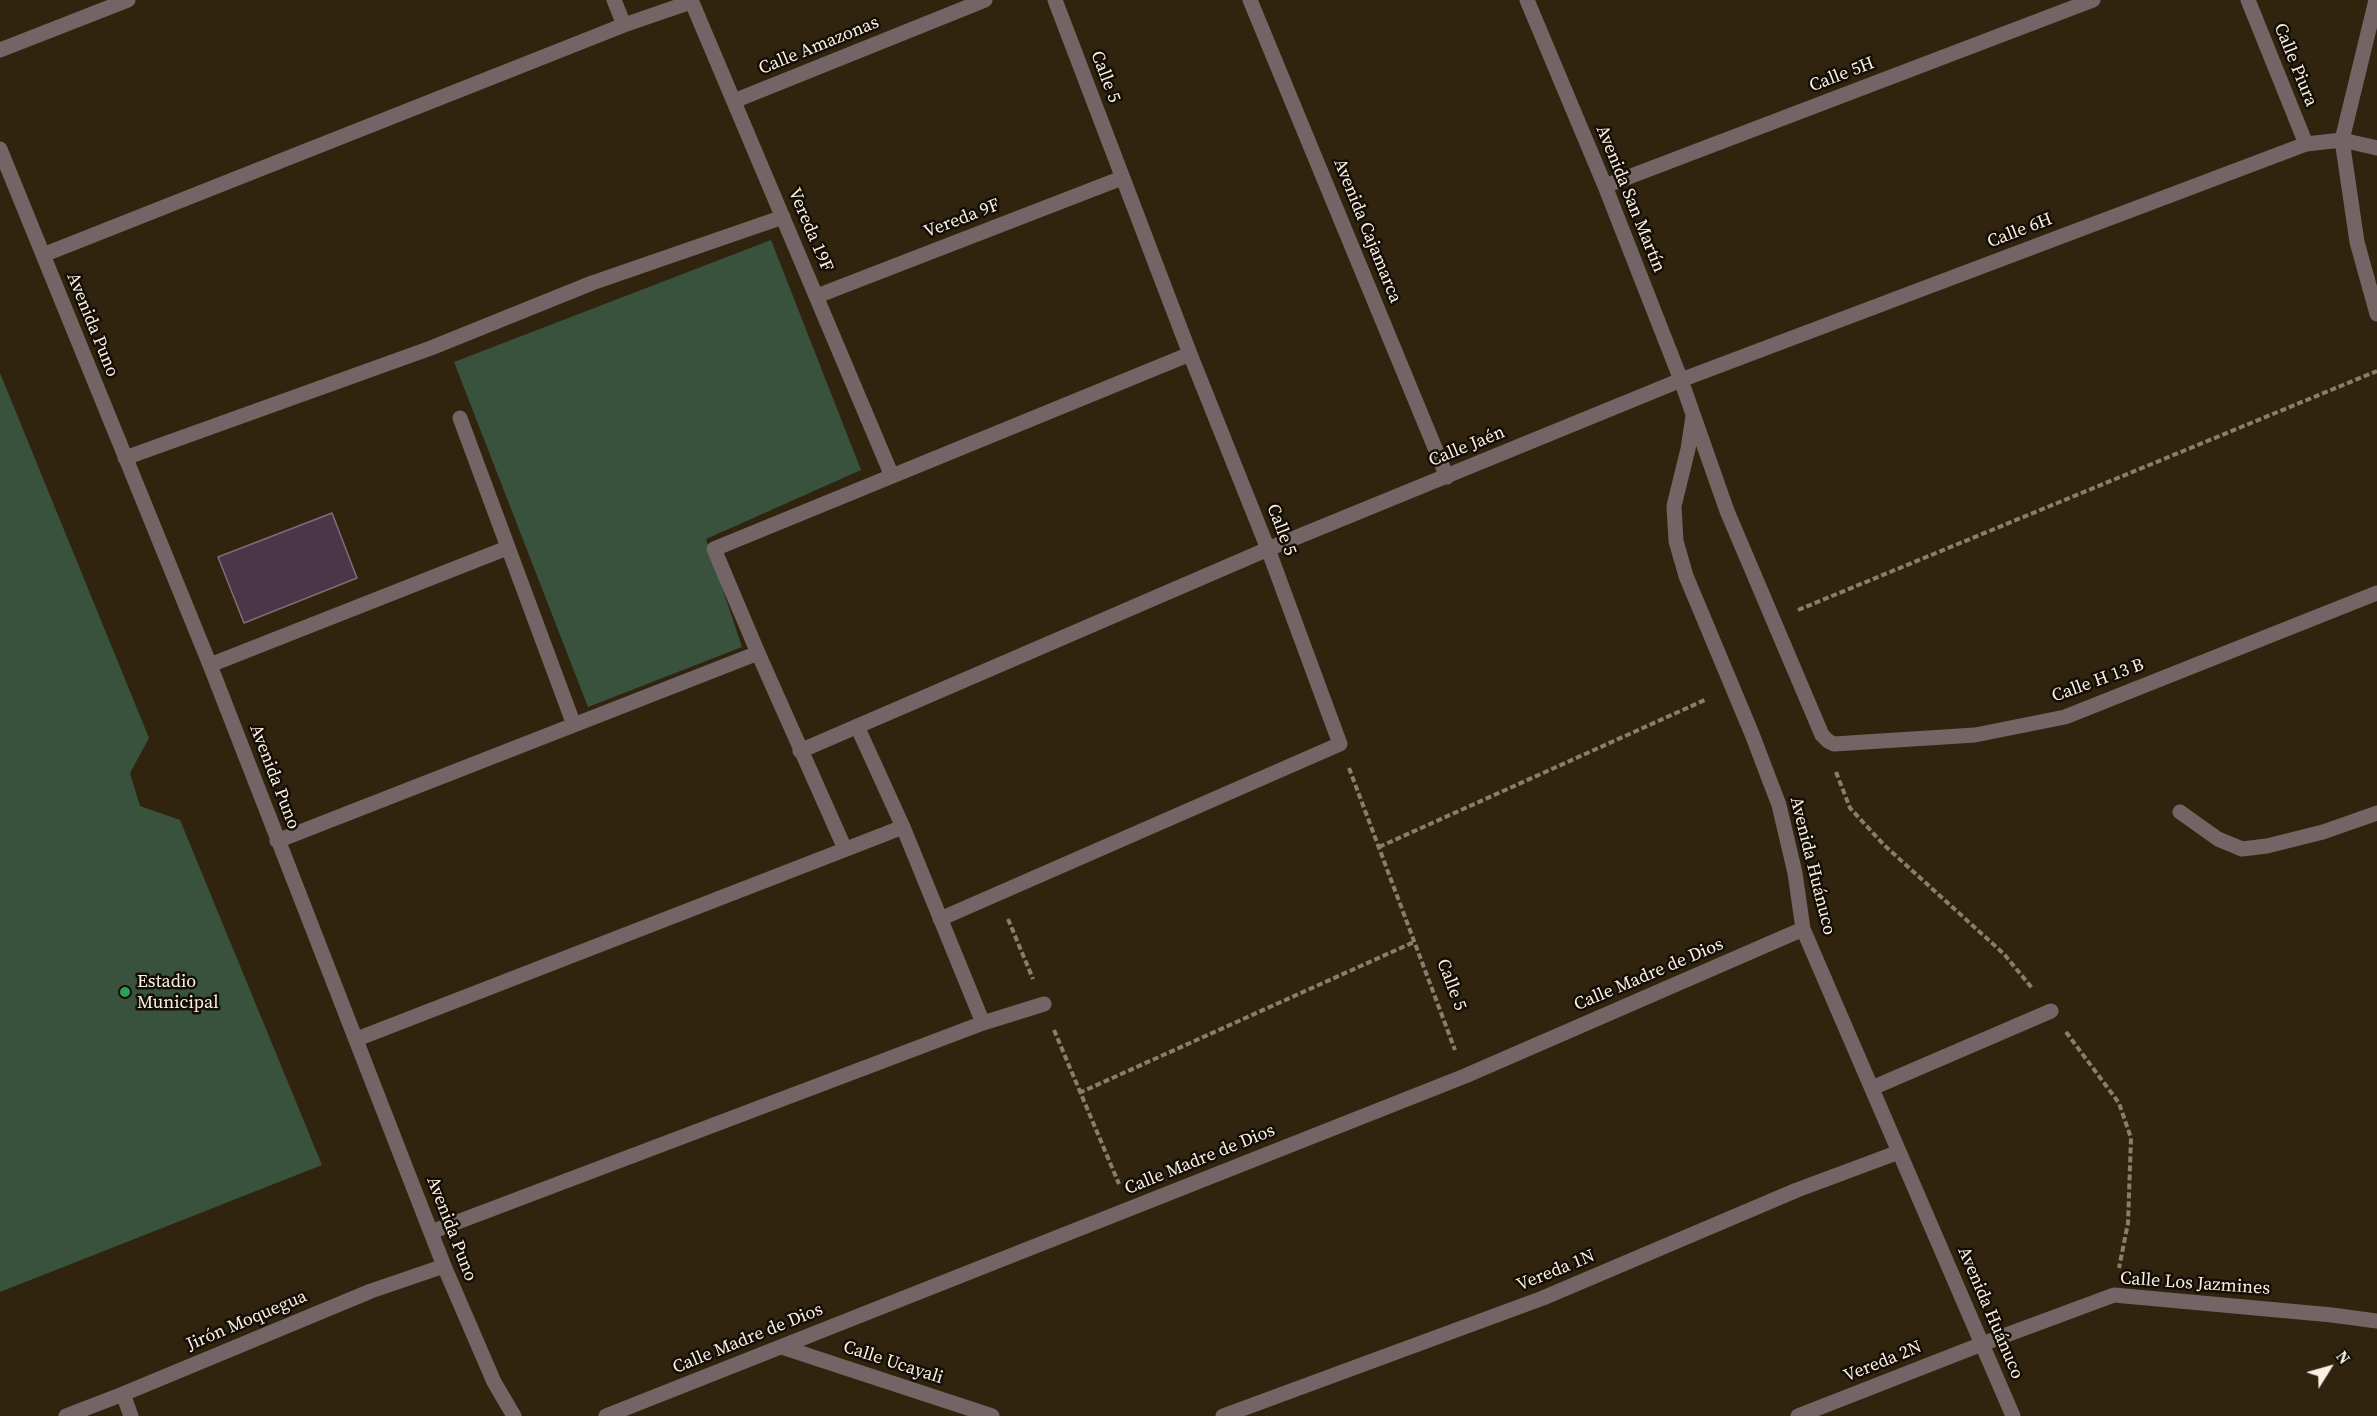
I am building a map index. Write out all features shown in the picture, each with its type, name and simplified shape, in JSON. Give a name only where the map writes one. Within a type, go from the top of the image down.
[{"type":"street","points":[[0,50],[128,0]]},
{"type":"street","points":[[614,0],[624,26]]},
{"type":"street","name":"Calle Amazonas","points":[[734,101],[985,0]]},
{"type":"street","name":"Calle 5","points":[[1055,0],[1190,354],[1268,549],[1340,744]]},
{"type":"street","name":"Avenida Cajamarca","points":[[1250,0],[1448,477]]},
{"type":"street","name":"Avenida San Martín","points":[[1527,0],[1605,186],[1694,413],[1727,511],[1822,735]]},
{"type":"street","name":"Calle 5H","points":[[1605,186],[2093,0]]},
{"type":"street","name":"Calle Piura","points":[[2248,0],[2306,144]]},
{"type":"street","points":[[2376,0],[2342,140],[2357,242],[2377,314]]},
{"type":"street","points":[[43,255],[691,1]]},
{"type":"street","name":"Vereda 19F","points":[[691,1],[892,476]]},
{"type":"street","name":"Calle 6H","points":[[1681,380],[2306,144],[2342,140],[2377,148]]},
{"type":"street","name":"Avenida Puno","points":[[0,149],[210,665],[444,1266],[494,1382],[514,1416]]},
{"type":"street","name":"Vereda 9F","points":[[816,296],[1122,178]]},
{"type":"street","points":[[125,458],[431,348],[592,283],[783,217]]},
{"type":"street","points":[[845,849],[800,751],[714,549],[1190,354]]},
{"type":"street","name":"Calle Jaén","points":[[800,751],[1268,549],[1681,380]]},
{"type":"street","name":"Avenida Huánuco","points":[[1694,413],[1674,506],[1676,541],[1686,576],[1779,806],[1795,873],[1803,929],[2013,1416]]},
{"type":"street","points":[[460,418],[574,725]]},
{"type":"street","points":[[210,665],[507,548]]},
{"type":"street","name":"Calle H 13 B","points":[[1822,735],[1834,744],[1975,735],[2065,717],[2377,593]]},
{"type":"street","points":[[277,842],[758,653]]},
{"type":"street","points":[[857,726],[903,827],[983,1023]]},
{"type":"street","points":[[940,919],[1340,744]]},
{"type":"street","points":[[2180,812],[2218,838],[2242,849],[2266,846],[2323,832],[2377,813]]},
{"type":"street","points":[[357,1039],[903,827]]},
{"type":"street","name":"Calle Madre de Dios","points":[[606,1416],[1465,1076],[1803,929]]},
{"type":"street","points":[[431,1232],[983,1023],[1044,1004]]},
{"type":"street","points":[[1872,1088],[2051,1011]]},
{"type":"street","name":"Vereda 1N","points":[[1223,1416],[1543,1298],[1797,1190],[1899,1152]]},
{"type":"street","name":"Jirón Moquegua","points":[[66,1416],[371,1291],[444,1266]]},
{"type":"street","name":"Calle Los Jazmines","points":[[1982,1344],[2115,1295],[2377,1321]]},
{"type":"street","name":"Vereda 2N","points":[[1798,1416],[1982,1344]]},
{"type":"street","name":"Calle Ucayali","points":[[782,1347],[992,1416]]},
{"type":"street","points":[[123,1394],[131,1416]]},
{"type":"path","points":[[1772,621],[2377,371]]},
{"type":"path","points":[[1378,847],[1733,688]]},
{"type":"path","name":"Calle 5","points":[[1340,744],[1465,1076]]},
{"type":"path","points":[[998,893],[1079,1093],[1130,1209]]},
{"type":"path","points":[[1079,1093],[1414,942]]},
{"type":"green space","points":[[771,240],[861,470],[706,539],[742,647],[588,707],[454,362]]},
{"type":"green space","name":"Estadio Municipal","points":[[0,373],[149,738],[130,773],[140,806],[180,820],[322,1165],[0,1292]]},
{"type":"building","points":[[332,513],[357,578],[244,623],[218,557]]},
{"type":"place","name":"Estadio Municipal","points":[[125,992]]}]
